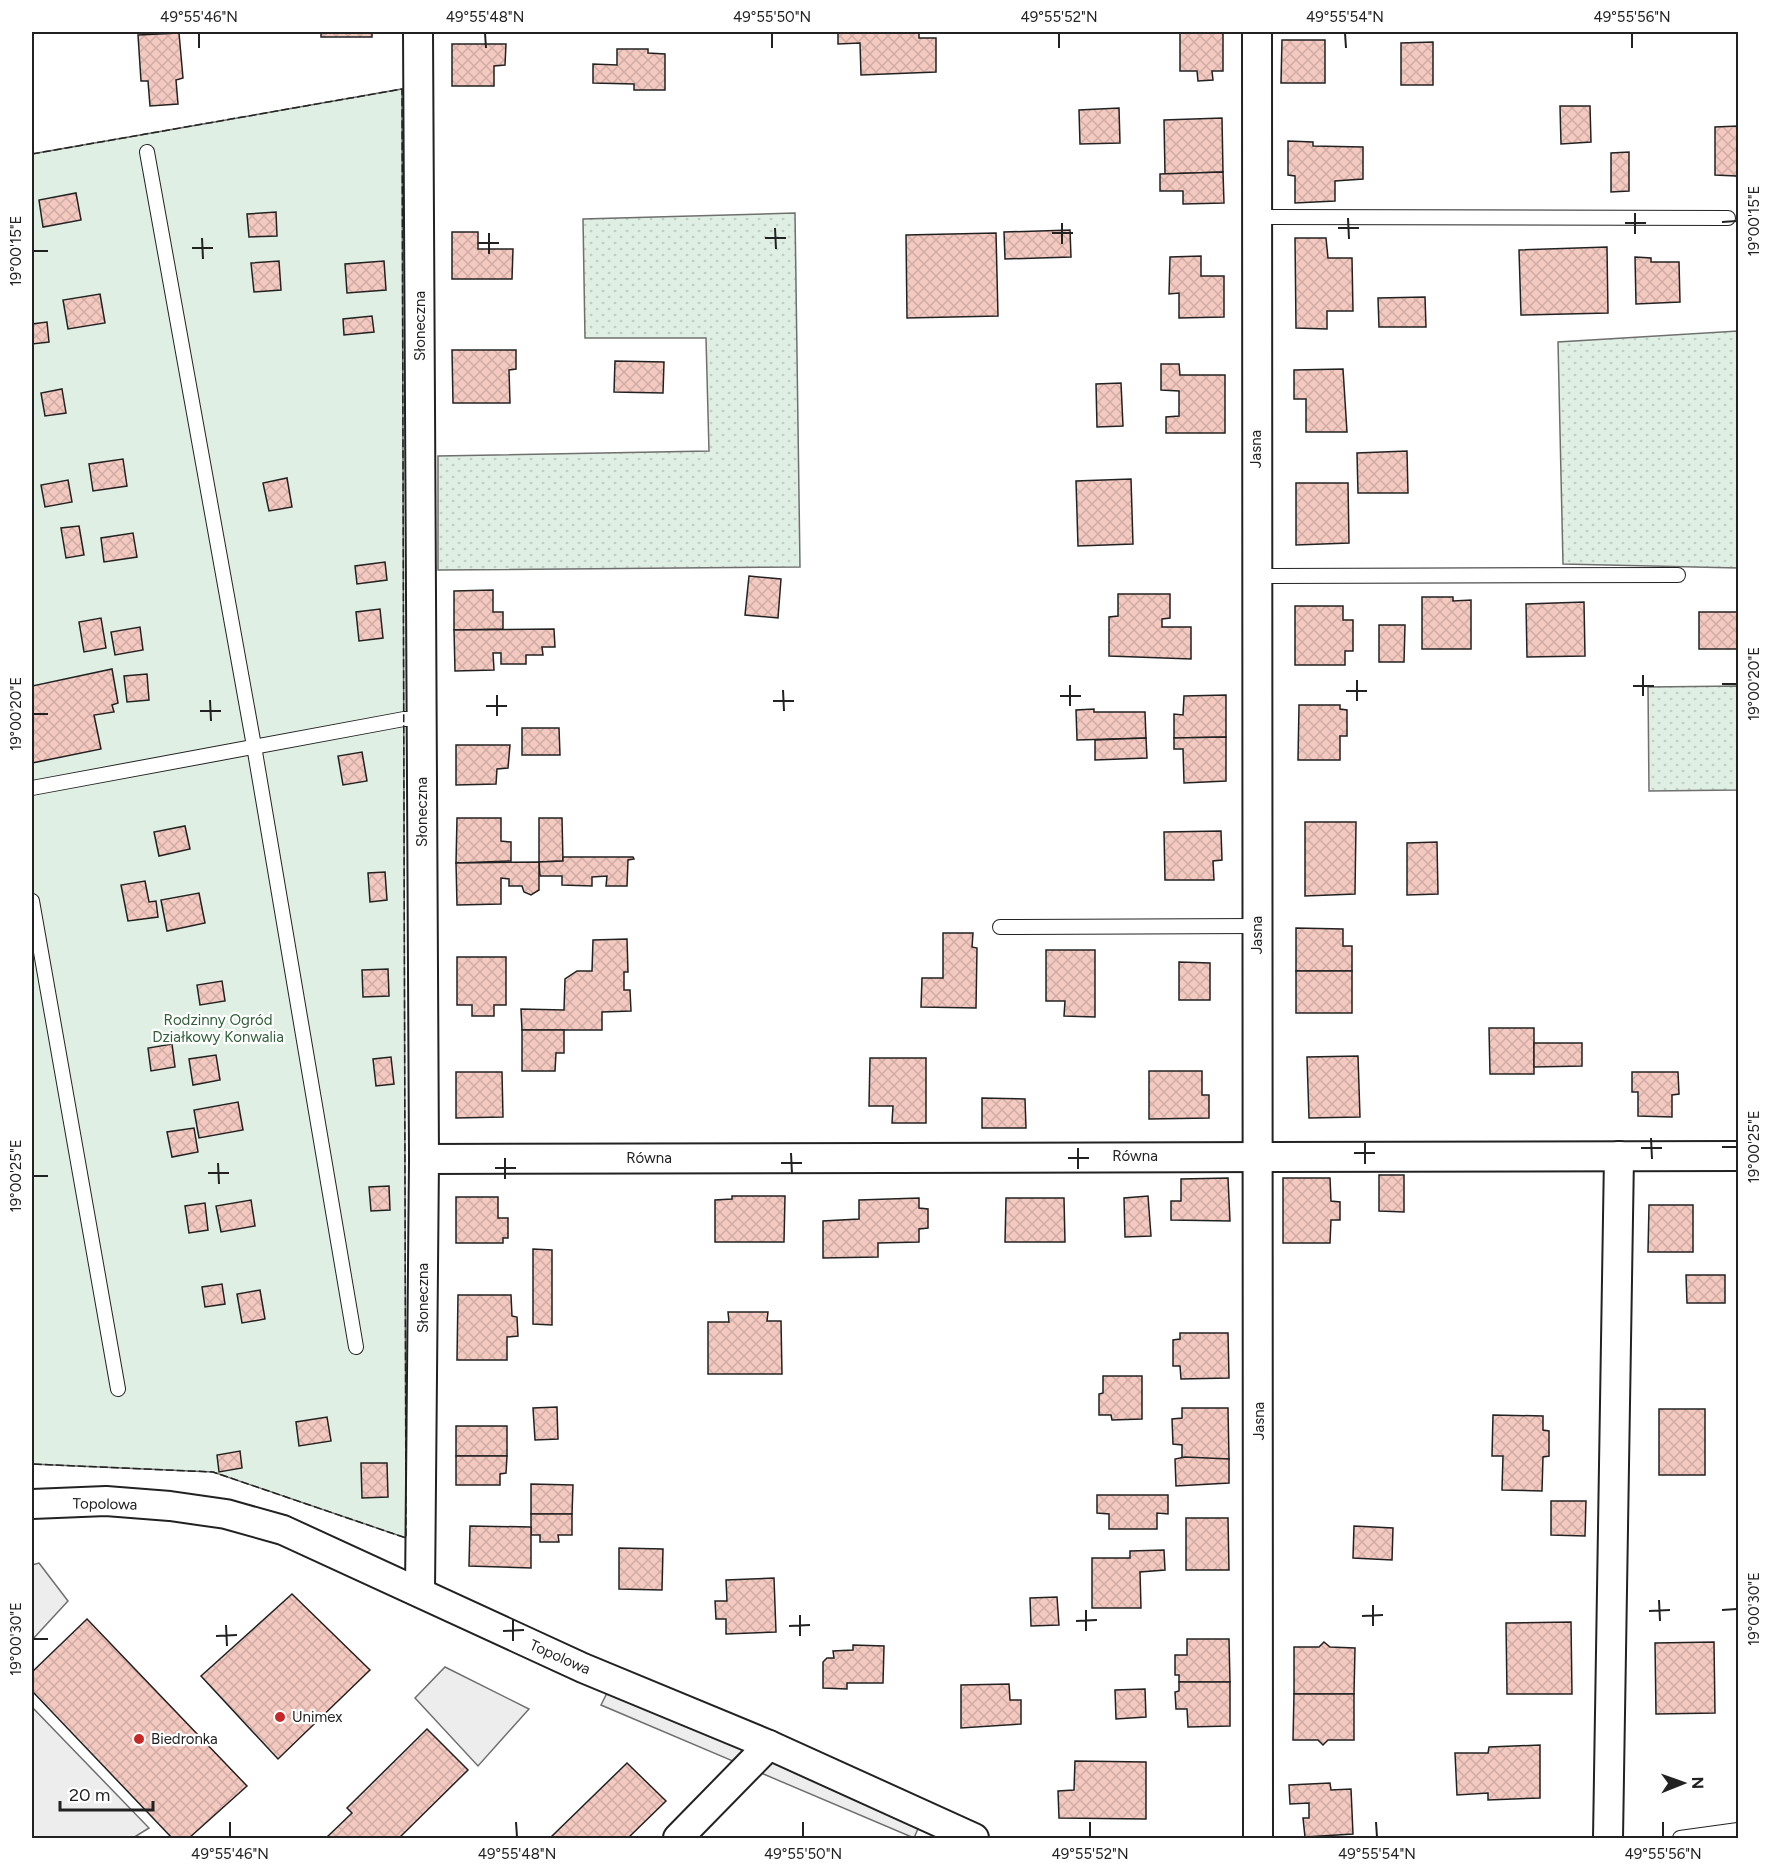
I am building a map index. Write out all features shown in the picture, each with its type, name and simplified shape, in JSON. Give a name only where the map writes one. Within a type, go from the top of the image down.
[{"type":"street","name":"Słoneczna","points":[[417,32],[424,1159],[420,1592]]},
{"type":"street","name":"Jasna","points":[[1257,32],[1257,1156],[1260,1678],[1258,1839]]},
{"type":"street","points":[[1608,1839],[1619,1156]]},
{"type":"street","name":"Równa","points":[[424,1159],[1738,1156]]},
{"type":"street","name":"Topolowa","points":[[32,1504],[106,1501],[226,1514],[283,1530],[583,1668],[769,1745],[974,1839]]},
{"type":"street","points":[[678,1839],[769,1745]]},
{"type":"lane","points":[[147,152],[254,746],[356,1347]]},
{"type":"lane","points":[[1257,217],[1728,218]]},
{"type":"lane","points":[[1256,576],[1678,575]]},
{"type":"lane","points":[[32,788],[404,719],[422,720]]},
{"type":"lane","points":[[32,901],[118,1389]]},
{"type":"lane","points":[[1000,927],[1257,926]]},
{"type":"lane","points":[[1680,1839],[1738,1830]]},
{"type":"green space","name":"Rodzinny Ogród Działkowy Konwalia","points":[[402,89],[406,1538],[213,1472],[32,1464],[32,154]]},
{"type":"green space","points":[[795,213],[800,567],[438,570],[438,456],[709,451],[706,338],[585,338],[583,219]]},
{"type":"green space","points":[[1738,331],[1738,568],[1563,564],[1558,342]]},
{"type":"green space","points":[[1738,686],[1738,790],[1649,791],[1648,687]]},
{"type":"shaded area","points":[[39,1563],[68,1601],[32,1640],[32,1565]]},
{"type":"shaded area","points":[[445,1667],[529,1709],[478,1766],[415,1698]]},
{"type":"shaded area","points":[[607,1693],[920,1824],[914,1838],[601,1705]]},
{"type":"shaded area","points":[[32,1707],[149,1828],[133,1838],[32,1838]]},
{"type":"building","points":[[321,32],[372,32],[372,37],[321,37]]},
{"type":"building","points":[[838,32],[919,32],[919,38],[936,38],[936,72],[861,75],[860,43],[838,44]]},
{"type":"building","points":[[1180,32],[1223,32],[1223,71],[1212,71],[1213,80],[1198,81],[1197,71],[1180,71]]},
{"type":"building","points":[[179,33],[183,78],[176,80],[178,104],[150,106],[148,81],[141,81],[138,35]]},
{"type":"building","points":[[1282,40],[1325,40],[1325,83],[1281,83]]},
{"type":"building","points":[[1433,42],[1433,85],[1401,85],[1401,43]]},
{"type":"building","points":[[452,44],[506,44],[505,65],[494,66],[494,86],[452,86]]},
{"type":"building","points":[[617,49],[648,49],[648,53],[665,54],[665,90],[634,90],[634,84],[593,83],[593,64],[617,65]]},
{"type":"building","points":[[1560,106],[1590,106],[1591,142],[1561,144]]},
{"type":"building","points":[[1119,108],[1120,143],[1080,144],[1079,110]]},
{"type":"building","points":[[1222,118],[1223,172],[1165,174],[1164,120]]},
{"type":"building","points":[[1738,126],[1738,180],[1736,176],[1715,175],[1715,127]]},
{"type":"building","points":[[1288,141],[1313,142],[1313,146],[1363,147],[1363,179],[1335,181],[1335,201],[1295,203],[1295,176],[1288,175]]},
{"type":"building","points":[[1629,152],[1629,191],[1611,192],[1611,153]]},
{"type":"building","points":[[1223,172],[1224,203],[1183,204],[1183,191],[1160,191],[1160,174]]},
{"type":"building","points":[[76,193],[81,220],[43,227],[39,200]]},
{"type":"building","points":[[276,212],[277,236],[249,237],[247,214]]},
{"type":"building","points":[[1070,230],[1071,257],[1005,259],[1004,232]]},
{"type":"building","points":[[452,232],[478,232],[478,249],[513,249],[512,279],[452,279]]},
{"type":"building","points":[[996,233],[998,316],[907,318],[906,235]]},
{"type":"building","points":[[1295,238],[1326,238],[1328,258],[1352,258],[1353,311],[1327,311],[1327,329],[1296,328]]},
{"type":"building","points":[[1607,247],[1608,313],[1521,315],[1519,250]]},
{"type":"building","points":[[1201,256],[1201,276],[1224,276],[1224,317],[1179,318],[1179,293],[1169,294],[1170,257]]},
{"type":"building","points":[[1635,257],[1651,258],[1651,262],[1679,262],[1680,302],[1636,304]]},
{"type":"building","points":[[279,261],[281,290],[254,292],[251,263]]},
{"type":"building","points":[[384,261],[386,290],[347,293],[345,264]]},
{"type":"building","points":[[100,294],[105,323],[68,329],[63,300]]},
{"type":"building","points":[[1425,297],[1426,327],[1379,327],[1378,298]]},
{"type":"building","points":[[372,316],[374,332],[344,335],[343,319]]},
{"type":"building","points":[[47,322],[49,342],[32,344],[32,324]]},
{"type":"building","points":[[452,350],[516,350],[516,369],[509,370],[510,403],[453,403]]},
{"type":"building","points":[[615,361],[664,362],[663,393],[614,392]]},
{"type":"building","points":[[1161,364],[1179,364],[1180,375],[1225,375],[1225,433],[1166,433],[1166,417],[1179,416],[1179,391],[1161,390]]},
{"type":"building","points":[[1343,369],[1347,432],[1306,432],[1306,399],[1294,399],[1294,370]]},
{"type":"building","points":[[1121,383],[1123,426],[1097,427],[1096,384]]},
{"type":"building","points":[[62,389],[66,413],[45,416],[41,393]]},
{"type":"building","points":[[1407,451],[1408,493],[1358,493],[1357,453]]},
{"type":"building","points":[[123,459],[127,486],[93,491],[89,464]]},
{"type":"building","points":[[287,478],[292,507],[269,511],[263,483]]},
{"type":"building","points":[[1131,479],[1133,544],[1078,546],[1076,481]]},
{"type":"building","points":[[68,480],[72,502],[45,507],[41,485]]},
{"type":"building","points":[[1296,483],[1348,483],[1349,543],[1296,545]]},
{"type":"building","points":[[79,526],[84,555],[66,558],[61,528]]},
{"type":"building","points":[[133,533],[137,557],[104,562],[101,538]]},
{"type":"building","points":[[385,562],[387,580],[357,584],[355,566]]},
{"type":"building","points":[[749,576],[781,579],[778,618],[745,615]]},
{"type":"building","points":[[493,590],[493,612],[503,612],[503,629],[454,630],[454,591]]},
{"type":"building","points":[[1118,594],[1170,594],[1170,618],[1162,619],[1162,627],[1191,627],[1191,659],[1109,656],[1109,617],[1118,616]]},
{"type":"building","points":[[1422,597],[1453,597],[1453,601],[1471,600],[1471,649],[1422,649]]},
{"type":"building","points":[[1584,602],[1585,656],[1527,657],[1526,604]]},
{"type":"building","points":[[1295,606],[1343,606],[1343,620],[1353,620],[1353,651],[1345,651],[1345,665],[1295,665]]},
{"type":"building","points":[[380,609],[383,638],[359,641],[356,612]]},
{"type":"building","points":[[1699,612],[1738,612],[1738,649],[1699,649]]},
{"type":"building","points":[[101,618],[106,648],[84,652],[79,622]]},
{"type":"building","points":[[1379,625],[1405,625],[1404,662],[1379,662]]},
{"type":"building","points":[[140,627],[143,650],[115,655],[111,632]]},
{"type":"building","points":[[554,629],[555,647],[542,647],[543,655],[526,655],[526,664],[501,664],[501,653],[493,653],[494,670],[455,671],[454,630]]},
{"type":"building","points":[[112,669],[118,703],[112,705],[114,712],[94,715],[101,749],[32,763],[32,686]]},
{"type":"building","points":[[147,674],[149,700],[127,702],[124,676]]},
{"type":"building","points":[[1226,695],[1226,737],[1174,738],[1174,714],[1183,715],[1184,696]]},
{"type":"building","points":[[1299,705],[1340,705],[1340,709],[1347,710],[1347,736],[1340,736],[1340,760],[1298,760]]},
{"type":"building","points":[[1094,709],[1094,712],[1145,712],[1146,738],[1077,740],[1076,710]]},
{"type":"building","points":[[522,728],[559,728],[560,755],[522,755]]},
{"type":"building","points":[[1226,737],[1226,781],[1184,783],[1183,749],[1174,749],[1174,738]]},
{"type":"building","points":[[1146,738],[1147,758],[1095,760],[1095,740]]},
{"type":"building","points":[[456,745],[510,745],[508,768],[497,769],[496,784],[456,785]]},
{"type":"building","points":[[362,752],[367,781],[343,785],[338,756]]},
{"type":"building","points":[[457,818],[501,818],[501,841],[511,842],[511,861],[456,863]]},
{"type":"building","points":[[539,818],[562,818],[563,861],[539,862]]},
{"type":"building","points":[[1305,822],[1356,822],[1355,894],[1305,896]]},
{"type":"building","points":[[185,826],[190,849],[159,856],[154,832]]},
{"type":"building","points":[[1221,831],[1222,860],[1213,861],[1214,880],[1165,880],[1164,832]]},
{"type":"building","points":[[1437,842],[1438,894],[1407,895],[1407,843]]},
{"type":"building","points":[[563,857],[633,857],[634,859],[628,860],[627,886],[606,886],[607,876],[592,877],[592,886],[562,885],[562,876],[540,876],[539,862],[563,861]]},
{"type":"building","points":[[539,862],[539,890],[531,895],[524,892],[522,886],[509,886],[509,879],[501,878],[501,904],[457,905],[456,863]]},
{"type":"building","points":[[385,872],[387,900],[370,902],[368,873]]},
{"type":"building","points":[[145,881],[149,902],[156,901],[158,917],[128,921],[121,885]]},
{"type":"building","points":[[199,893],[205,923],[167,931],[161,900]]},
{"type":"building","points":[[1296,928],[1343,929],[1343,946],[1352,946],[1352,971],[1296,971]]},
{"type":"building","points":[[943,933],[973,933],[972,947],[977,948],[976,1008],[921,1007],[922,978],[943,978]]},
{"type":"building","points":[[627,939],[628,972],[624,972],[624,990],[630,990],[631,1011],[602,1012],[602,1030],[522,1030],[521,1009],[564,1010],[565,979],[577,971],[592,971],[593,940]]},
{"type":"building","points":[[1046,950],[1095,950],[1095,1017],[1064,1016],[1065,1001],[1046,1001]]},
{"type":"building","points":[[457,957],[506,957],[506,1005],[494,1005],[494,1016],[472,1016],[472,1005],[457,1005]]},
{"type":"building","points":[[1179,962],[1210,963],[1210,1000],[1179,1000]]},
{"type":"building","points":[[388,969],[389,996],[363,997],[362,970]]},
{"type":"building","points":[[1296,971],[1352,971],[1352,1013],[1296,1013]]},
{"type":"building","points":[[222,981],[225,1001],[200,1005],[197,985]]},
{"type":"building","points":[[1489,1028],[1534,1028],[1534,1074],[1490,1074]]},
{"type":"building","points":[[522,1030],[564,1030],[564,1053],[556,1053],[555,1071],[522,1071]]},
{"type":"building","points":[[1534,1043],[1582,1043],[1582,1066],[1534,1067]]},
{"type":"building","points":[[172,1044],[175,1067],[151,1071],[148,1048]]},
{"type":"building","points":[[216,1055],[220,1080],[193,1085],[189,1059]]},
{"type":"building","points":[[1358,1056],[1360,1117],[1309,1118],[1307,1057]]},
{"type":"building","points":[[391,1057],[394,1084],[376,1086],[373,1059]]},
{"type":"building","points":[[870,1058],[926,1058],[926,1123],[892,1123],[893,1106],[869,1106]]},
{"type":"building","points":[[1149,1071],[1202,1071],[1202,1095],[1209,1095],[1209,1118],[1149,1119]]},
{"type":"building","points":[[456,1072],[502,1072],[503,1117],[456,1118]]},
{"type":"building","points":[[1632,1072],[1678,1072],[1679,1094],[1672,1095],[1672,1117],[1638,1116],[1638,1092],[1632,1092]]},
{"type":"building","points":[[982,1098],[1025,1099],[1026,1128],[982,1128]]},
{"type":"building","points":[[238,1102],[243,1130],[199,1138],[194,1110]]},
{"type":"building","points":[[194,1128],[198,1152],[172,1157],[167,1132]]},
{"type":"building","points":[[1379,1175],[1404,1175],[1404,1212],[1379,1211]]},
{"type":"building","points":[[1228,1178],[1230,1221],[1171,1220],[1171,1201],[1181,1201],[1181,1179]]},
{"type":"building","points":[[1283,1178],[1330,1178],[1331,1201],[1340,1202],[1340,1220],[1331,1220],[1330,1243],[1283,1243]]},
{"type":"building","points":[[389,1186],[390,1210],[371,1211],[369,1187]]},
{"type":"building","points":[[732,1196],[785,1196],[784,1242],[715,1242],[715,1200],[732,1199]]},
{"type":"building","points":[[1148,1196],[1151,1236],[1125,1237],[1124,1198]]},
{"type":"building","points":[[456,1197],[498,1197],[498,1218],[508,1218],[508,1238],[503,1238],[503,1243],[456,1243]]},
{"type":"building","points":[[919,1198],[919,1208],[928,1209],[928,1228],[919,1229],[919,1242],[878,1243],[878,1257],[823,1258],[823,1221],[859,1219],[859,1200]]},
{"type":"building","points":[[1006,1198],[1064,1198],[1065,1242],[1005,1242]]},
{"type":"building","points":[[251,1200],[255,1226],[221,1232],[216,1206]]},
{"type":"building","points":[[205,1203],[208,1230],[189,1233],[185,1206]]},
{"type":"building","points":[[1649,1205],[1693,1205],[1693,1252],[1648,1252]]},
{"type":"building","points":[[533,1249],[552,1250],[552,1325],[533,1324]]},
{"type":"building","points":[[1686,1275],[1725,1275],[1725,1303],[1687,1303]]},
{"type":"building","points":[[222,1284],[225,1304],[205,1307],[202,1287]]},
{"type":"building","points":[[260,1290],[265,1319],[242,1323],[237,1294]]},
{"type":"building","points":[[458,1295],[511,1295],[512,1316],[517,1317],[518,1336],[507,1337],[507,1360],[457,1360]]},
{"type":"building","points":[[728,1312],[768,1312],[767,1321],[781,1321],[782,1374],[708,1374],[708,1322],[729,1322]]},
{"type":"building","points":[[1180,1333],[1228,1333],[1229,1378],[1181,1379],[1180,1366],[1173,1366],[1173,1340],[1180,1339]]},
{"type":"building","points":[[1103,1376],[1142,1376],[1142,1419],[1112,1420],[1111,1415],[1099,1415],[1099,1394],[1103,1393]]},
{"type":"building","points":[[557,1407],[558,1439],[535,1440],[533,1408]]},
{"type":"building","points":[[1182,1408],[1228,1408],[1229,1459],[1182,1459],[1182,1445],[1173,1444],[1172,1419],[1182,1418]]},
{"type":"building","points":[[1659,1409],[1705,1409],[1705,1475],[1659,1475]]},
{"type":"building","points":[[1493,1415],[1543,1416],[1543,1430],[1549,1431],[1549,1456],[1543,1457],[1542,1491],[1502,1490],[1503,1456],[1492,1456]]},
{"type":"building","points":[[327,1417],[331,1441],[299,1446],[296,1422]]},
{"type":"building","points":[[456,1426],[507,1426],[507,1456],[456,1456]]},
{"type":"building","points":[[240,1451],[242,1468],[219,1472],[217,1455]]},
{"type":"building","points":[[456,1456],[507,1456],[506,1473],[500,1474],[500,1485],[456,1485]]},
{"type":"building","points":[[1185,1457],[1229,1459],[1229,1483],[1176,1486],[1175,1459]]},
{"type":"building","points":[[361,1463],[387,1463],[388,1497],[362,1498]]},
{"type":"building","points":[[531,1484],[573,1485],[572,1514],[531,1514]]},
{"type":"building","points":[[1097,1495],[1168,1495],[1168,1514],[1157,1513],[1157,1529],[1109,1529],[1109,1514],[1097,1513]]},
{"type":"building","points":[[1551,1501],[1586,1501],[1585,1536],[1551,1535]]},
{"type":"building","points":[[531,1514],[572,1514],[572,1535],[558,1535],[559,1542],[540,1542],[540,1535],[531,1535]]},
{"type":"building","points":[[1186,1518],[1228,1518],[1229,1570],[1186,1570]]},
{"type":"building","points":[[470,1526],[531,1527],[531,1568],[469,1566]]},
{"type":"building","points":[[1354,1526],[1393,1528],[1392,1560],[1353,1558]]},
{"type":"building","points":[[619,1548],[663,1549],[662,1590],[619,1589]]},
{"type":"building","points":[[1164,1550],[1165,1570],[1140,1572],[1141,1608],[1092,1608],[1092,1558],[1130,1558],[1130,1551]]},
{"type":"building","points":[[774,1578],[776,1632],[726,1634],[726,1619],[716,1619],[715,1601],[727,1601],[726,1580]]},
{"type":"building","name":"Unimex","points":[[292,1594],[370,1670],[278,1759],[201,1676]]},
{"type":"building","points":[[1057,1597],[1059,1625],[1031,1626],[1030,1598]]},
{"type":"building","name":"Biedronka","points":[[87,1619],[247,1786],[189,1838],[172,1838],[32,1691],[32,1672]]},
{"type":"building","points":[[1571,1622],[1572,1694],[1507,1694],[1506,1623]]},
{"type":"building","points":[[1187,1639],[1229,1639],[1230,1682],[1179,1682],[1179,1675],[1175,1675],[1175,1655],[1187,1655]]},
{"type":"building","points":[[1324,1642],[1330,1647],[1355,1648],[1354,1694],[1294,1694],[1294,1647],[1319,1647]]},
{"type":"building","points":[[1714,1642],[1715,1713],[1656,1714],[1655,1643]]},
{"type":"building","points":[[853,1645],[884,1646],[883,1683],[847,1683],[847,1689],[823,1688],[823,1662],[827,1658],[834,1658],[833,1651],[853,1650]]},
{"type":"building","points":[[1179,1682],[1230,1682],[1230,1726],[1188,1727],[1187,1709],[1176,1709],[1175,1692],[1179,1691]]},
{"type":"building","points":[[1009,1684],[1010,1700],[1021,1700],[1021,1724],[961,1728],[961,1685]]},
{"type":"building","points":[[1145,1689],[1146,1717],[1116,1719],[1115,1690]]},
{"type":"building","points":[[1294,1694],[1354,1694],[1354,1740],[1328,1740],[1323,1745],[1318,1740],[1293,1740]]},
{"type":"building","points":[[427,1729],[468,1770],[399,1838],[326,1838],[352,1813],[347,1808]]},
{"type":"building","points":[[1540,1745],[1540,1798],[1488,1800],[1488,1793],[1457,1795],[1455,1753],[1488,1753],[1489,1747]]},
{"type":"building","points":[[1075,1761],[1146,1762],[1146,1819],[1059,1818],[1058,1791],[1074,1790]]},
{"type":"building","points":[[627,1763],[666,1801],[628,1838],[550,1838]]},
{"type":"building","points":[[1330,1783],[1331,1790],[1351,1789],[1353,1834],[1305,1837],[1303,1818],[1309,1818],[1309,1803],[1290,1804],[1289,1785]]},
{"type":"fence","points":[[32,154],[402,89],[406,1538],[213,1472],[32,1464]]},
{"type":"place","name":"Unimex","points":[[280,1717]]},
{"type":"place","name":"Biedronka","points":[[139,1739]]}]
